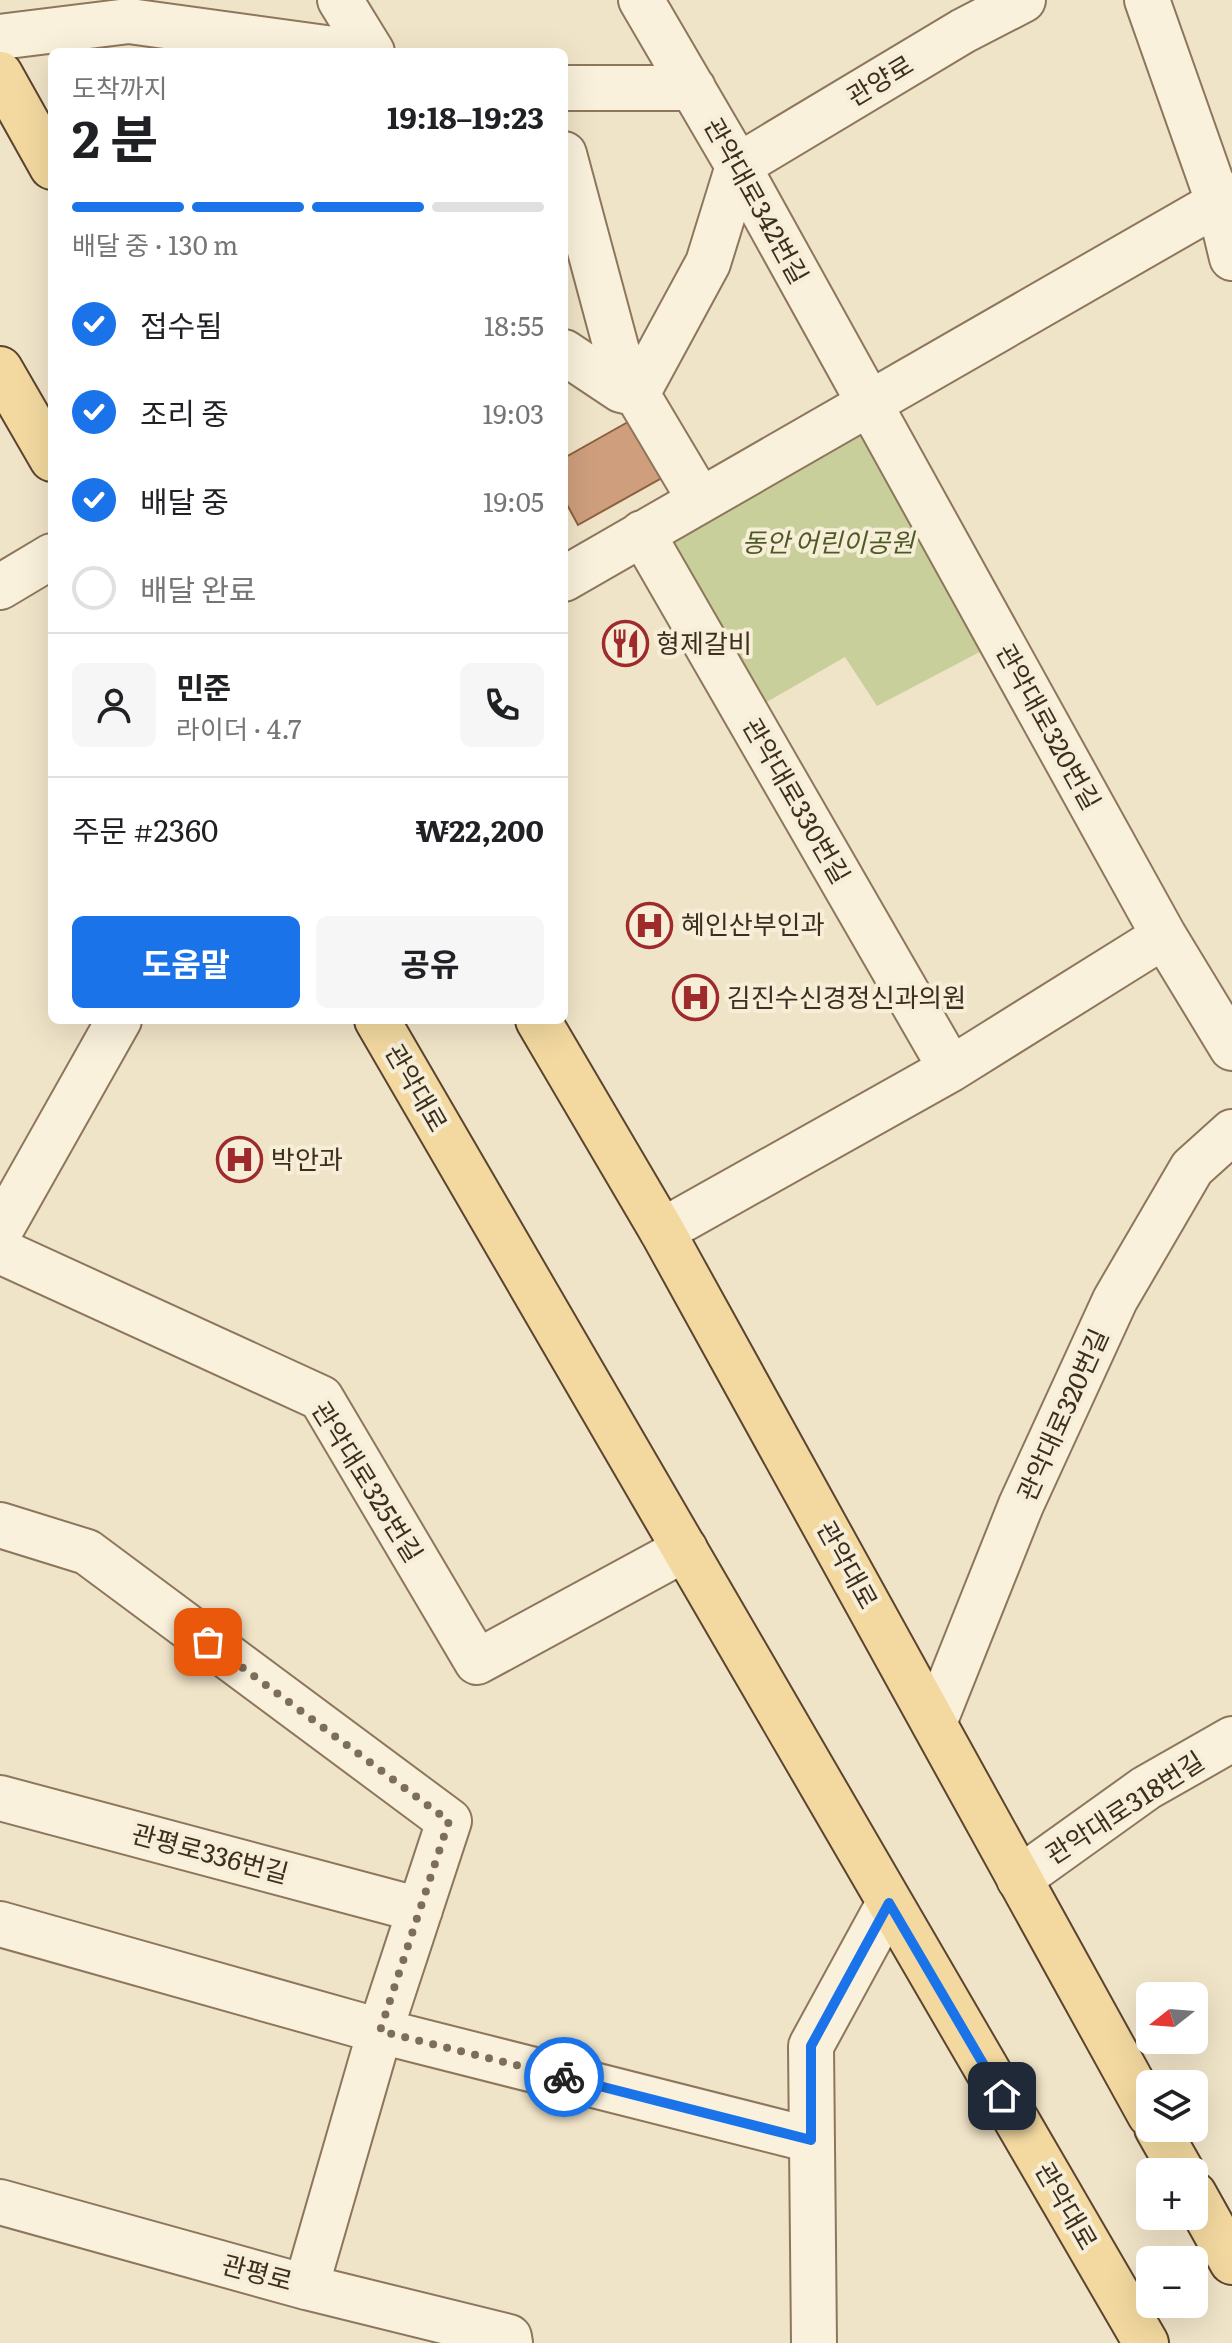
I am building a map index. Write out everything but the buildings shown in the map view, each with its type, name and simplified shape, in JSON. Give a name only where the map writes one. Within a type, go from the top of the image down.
[{"type":"main road","points":[[0,74],[48,160]]},
{"type":"main road","points":[[0,369],[48,452]]},
{"type":"main road","name":"관악대로","points":[[379,1024],[1146,2343]]},
{"type":"main road","name":"관악대로","points":[[540,1024],[662,1231],[1136,2090]]},
{"type":"main road","points":[[1208,2219],[1232,2262]]},
{"type":"street","points":[[340,0],[370,48]]},
{"type":"street","name":"관악대로342번길","points":[[641,0],[738,166],[869,403]]},
{"type":"street","name":"관양로","points":[[738,166],[954,16],[1023,0]]},
{"type":"street","points":[[1147,0],[1226,200],[1232,258]]},
{"type":"street","points":[[0,37],[129,21],[314,48]]},
{"type":"street","points":[[568,88],[693,88]]},
{"type":"street","points":[[637,394],[708,263],[738,166]]},
{"type":"street","points":[[568,169],[617,351],[637,394],[700,500]]},
{"type":"street","points":[[568,577],[1226,200]]},
{"type":"street","points":[[568,355],[621,390],[637,394]]},
{"type":"street","name":"관악대로320번길","points":[[869,403],[1164,936],[1232,1048]]},
{"type":"street","name":"관악대로330번길","points":[[642,533],[951,1069]]},
{"type":"street","points":[[0,587],[48,558]]},
{"type":"street","points":[[662,1231],[951,1069],[1164,936]]},
{"type":"street","points":[[0,1231],[117,1024]]},
{"type":"street","name":"관악대로320번길","points":[[934,1723],[1021,1505],[1115,1300],[1192,1168],[1232,1132]]},
{"type":"street","name":"관악대로325번길","points":[[0,1251],[321,1398],[477,1662],[685,1549]]},
{"type":"street","points":[[0,1525],[87,1552],[449,1821],[380,2031],[306,2287]]},
{"type":"street","name":"관악대로318번길","points":[[1019,1879],[1146,1788],[1232,1739]]},
{"type":"street","name":"관평로336번길","points":[[0,1798],[420,1910]]},
{"type":"street","points":[[814,2343],[811,2046],[889,1903]]},
{"type":"street","points":[[0,1924],[380,2031],[811,2140]]},
{"type":"street","name":"관평로","points":[[0,2202],[306,2287],[509,2337],[510,2343]]},
{"type":"green space","name":"동안 어린이공원","points":[[858,420],[991,646],[877,706],[845,657],[758,707],[715,634],[666,528]]},
{"type":"way so far","points":[[208,1642],[449,1821],[380,2031],[564,2077]]},
{"type":"place","name":"형제갈비","points":[[625,644]]},
{"type":"place","name":"혜인산부인과","points":[[650,925]]},
{"type":"place","name":"김진수신경정신과의원","points":[[696,998]]},
{"type":"place","name":"박안과","points":[[240,1160]]},
{"type":"route","points":[[564,2077],[811,2140],[811,2046],[889,1903],[1002,2096]]}]
